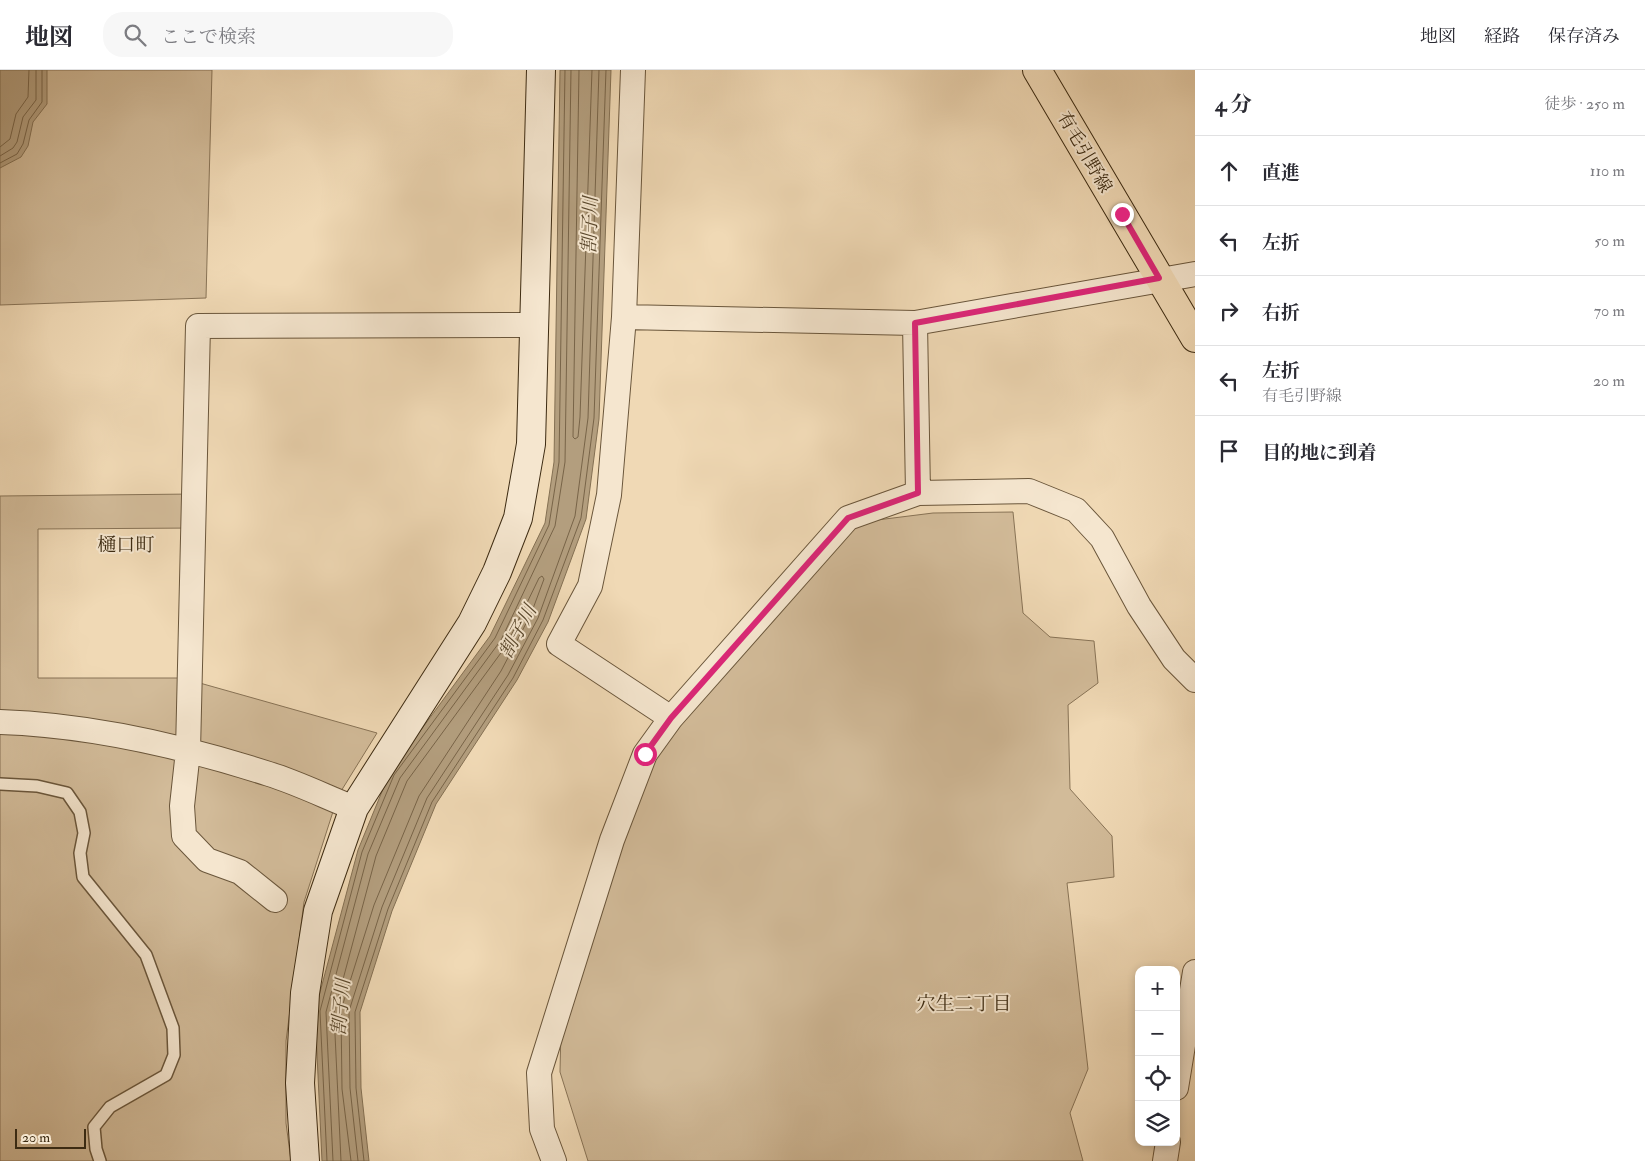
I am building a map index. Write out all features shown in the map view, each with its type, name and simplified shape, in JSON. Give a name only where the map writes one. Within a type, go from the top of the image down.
[{"type":"main road","name":"有毛引野線","points":[[1038,70],[1195,338]]},
{"type":"street","points":[[305,1161],[300,1083],[305,992],[318,911],[354,808],[472,623],[497,572],[514,527],[532,444],[541,70]]},
{"type":"street","points":[[633,70],[624,317],[609,495],[590,586],[559,644],[671,718]]},
{"type":"street","points":[[624,317],[915,323],[1159,278],[1195,274]]},
{"type":"street","points":[[915,323],[918,493]]},
{"type":"street","points":[[275,900],[240,872],[208,860],[184,836],[182,806],[188,751],[198,326],[536,325]]},
{"type":"street","points":[[554,1161],[542,1129],[539,1073],[612,840],[645,754],[671,718],[848,518],[918,493],[1030,491],[1076,510],[1102,538],[1139,606],[1174,659],[1195,680]]},
{"type":"street","points":[[0,722],[114,733],[271,774],[354,808]]},
{"type":"street","points":[[1180,1064],[1195,972]]},
{"type":"street","points":[[1164,1161],[1167,1146]]},
{"type":"lane","points":[[0,784],[37,786],[67,794],[80,812],[84,833],[80,853],[83,877],[146,955],[173,1028],[174,1055],[166,1075],[110,1107],[94,1127],[96,1149],[100,1161]]},
{"type":"shaded area","points":[[0,70],[212,70],[206,298],[0,305]]},
{"type":"shaded area","points":[[194,494],[196,528],[38,529],[38,678],[182,678],[377,733],[338,796],[304,902],[286,1041],[286,1123],[291,1161],[0,1161],[0,496]]},
{"type":"shaded area","points":[[1013,512],[1023,613],[1050,637],[1094,641],[1098,683],[1068,705],[1070,789],[1112,836],[1114,877],[1067,883],[1088,1069],[1070,1113],[1083,1161],[588,1161],[560,1072],[561,1027],[652,756],[853,523],[933,513]]},
{"type":"water","points":[[0,70],[47,70],[47,104],[33,122],[28,146],[21,157],[0,168]]},
{"type":"water","name":"割子川","points":[[560,70],[611,70],[599,419],[586,519],[548,622],[517,680],[436,804],[392,911],[360,1012],[361,1088],[369,1161],[322,1161],[315,1011],[358,850],[390,772],[490,636],[545,523],[554,462]]},
{"type":"district","name":"樋口町","points":[[126,544]]},
{"type":"district","name":"穴生二丁目","points":[[964,1003]]},
{"type":"route","points":[[645,754],[671,718],[848,518],[918,493],[915,323],[1159,278],[1122,214]]}]
